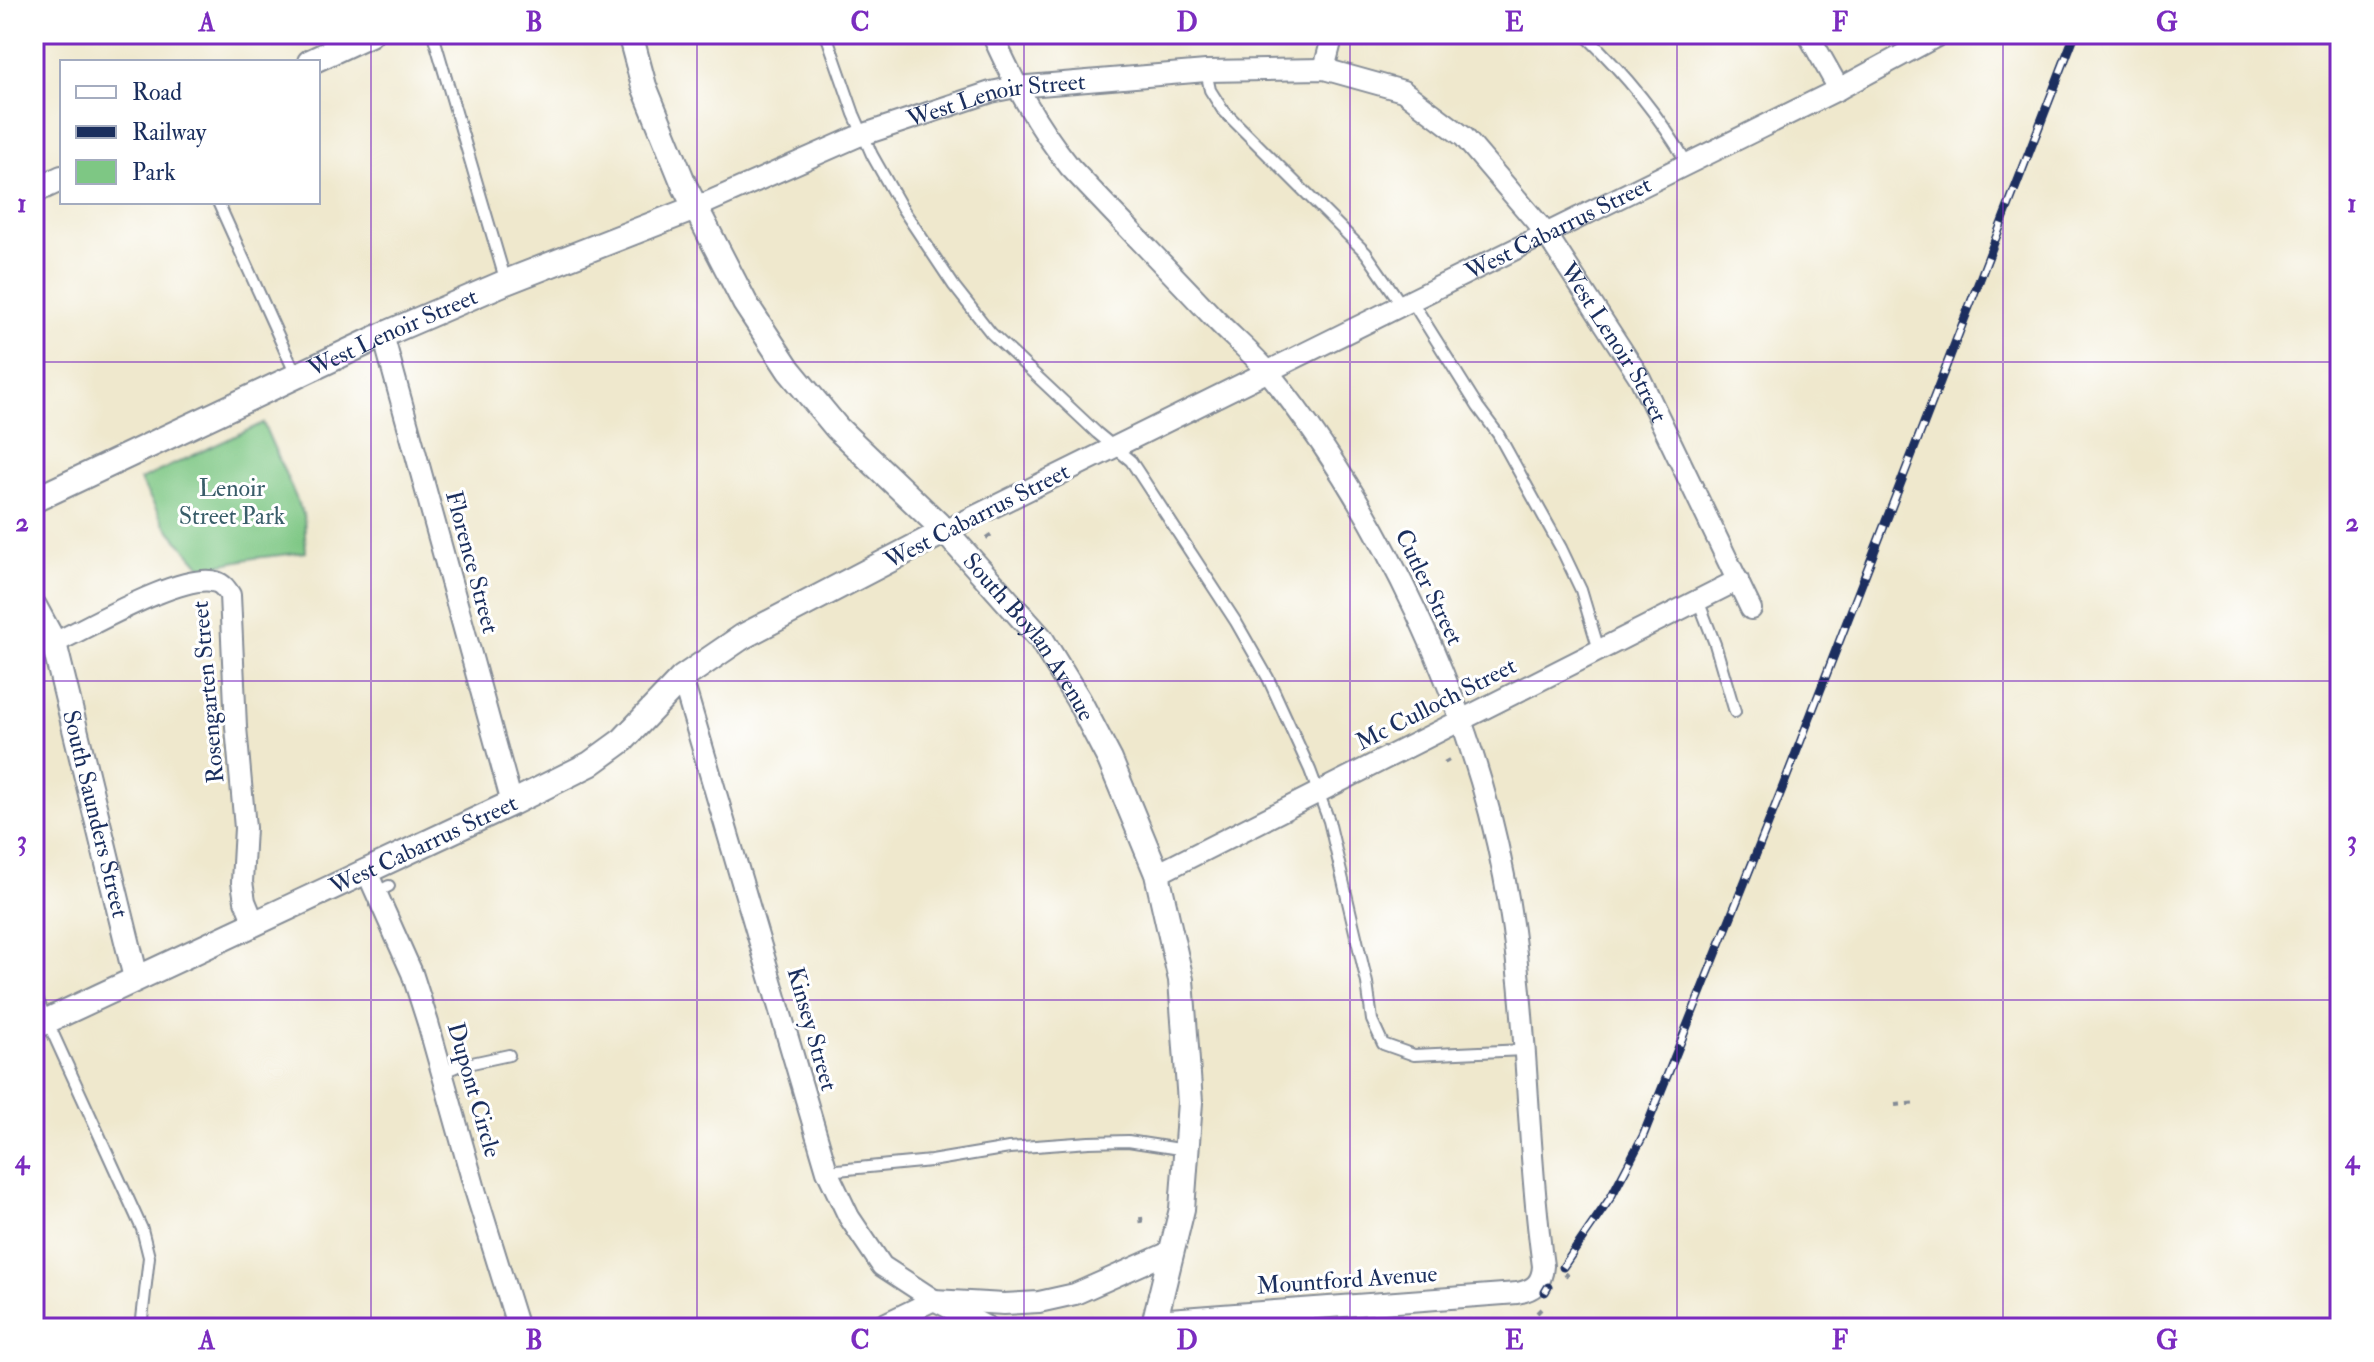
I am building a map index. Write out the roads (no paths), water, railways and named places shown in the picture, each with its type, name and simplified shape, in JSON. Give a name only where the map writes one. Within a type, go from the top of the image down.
[{"type":"street","points":[[314,60],[370,34]]},
{"type":"street","name":"South Boylan Avenue","points":[[630,34],[644,86],[695,208],[745,303],[803,388],[855,446],[945,531],[1041,639],[1078,699],[1110,760],[1157,874],[1181,980],[1188,1054],[1188,1150],[1182,1209],[1154,1324]]},
{"type":"street","name":"Cutler Street","points":[[992,34],[1016,87],[1041,131],[1070,167],[1267,371],[1345,478],[1408,596],[1461,720],[1490,810],[1505,879],[1543,1266],[1539,1283]]},
{"type":"street","points":[[1324,69],[1333,34]]},
{"type":"street","points":[[1808,34],[1839,89]]},
{"type":"street","name":"West Cabarrus Street","points":[[40,1024],[254,923],[380,882],[512,803],[590,764],[623,740],[682,678],[742,637],[945,531],[1839,89],[1941,34]]},
{"type":"street","name":"West Lenoir Street","points":[[34,500],[383,335],[506,282],[695,208],[863,135],[991,92],[1016,87],[1206,71],[1324,69],[1403,91],[1464,137],[1545,232],[1640,378],[1751,609]]},
{"type":"street","points":[[34,191],[60,179]]},
{"type":"street","name":"Florence Street","points":[[383,335],[512,803]]},
{"type":"street","name":"Mc Culloch Street","points":[[1157,874],[1738,580]]},
{"type":"street","name":"Rosengarten Street","points":[[54,643],[181,585],[209,581],[224,587],[230,595],[236,727],[245,828],[242,882],[245,901],[254,923]]},
{"type":"street","name":"South Saunders Street","points":[[34,606],[54,643],[136,978]]},
{"type":"street","name":"Kinsey Street","points":[[682,678],[827,1171],[849,1217],[882,1266],[934,1300],[989,1328]]},
{"type":"street","name":"Dupont Circle","points":[[380,882],[412,973],[518,1328]]},
{"type":"street","points":[[876,1328],[934,1300],[1004,1304],[1075,1294],[1172,1251]]},
{"type":"street","name":"Mountford Avenue","points":[[1154,1324],[1528,1292],[1539,1283]]},
{"type":"lane","points":[[433,34],[506,282]]},
{"type":"lane","points":[[826,34],[863,135],[902,208],[954,286],[991,333],[1131,461],[1236,622],[1268,678],[1329,821],[1367,983],[1372,1020],[1383,1044],[1414,1055],[1524,1050]]},
{"type":"lane","points":[[1584,34],[1615,64],[1658,117],[1687,163]]},
{"type":"lane","points":[[1206,71],[1210,90],[1222,109],[1356,242],[1406,303],[1498,434],[1581,590],[1599,650]]},
{"type":"lane","points":[[219,204],[296,376]]},
{"type":"lane","points":[[1698,600],[1735,712]]},
{"type":"lane","points":[[34,992],[40,1024],[142,1229],[149,1257],[144,1328]]},
{"type":"lane","points":[[442,1073],[458,1066],[509,1055]]},
{"type":"lane","points":[[827,1171],[931,1161],[1009,1148],[1089,1142],[1128,1141],[1188,1150]]},
{"type":"railway","points":[[1563,1267],[1611,1197],[1643,1136],[1782,789],[2075,34]]},
{"type":"railway","points":[[1545,1292],[1548,1287]]},
{"type":"railway","points":[[1517,1328],[1520,1324]]},
{"type":"park label","name":"Lenoir Street Park","points":[[232,502]]}]
